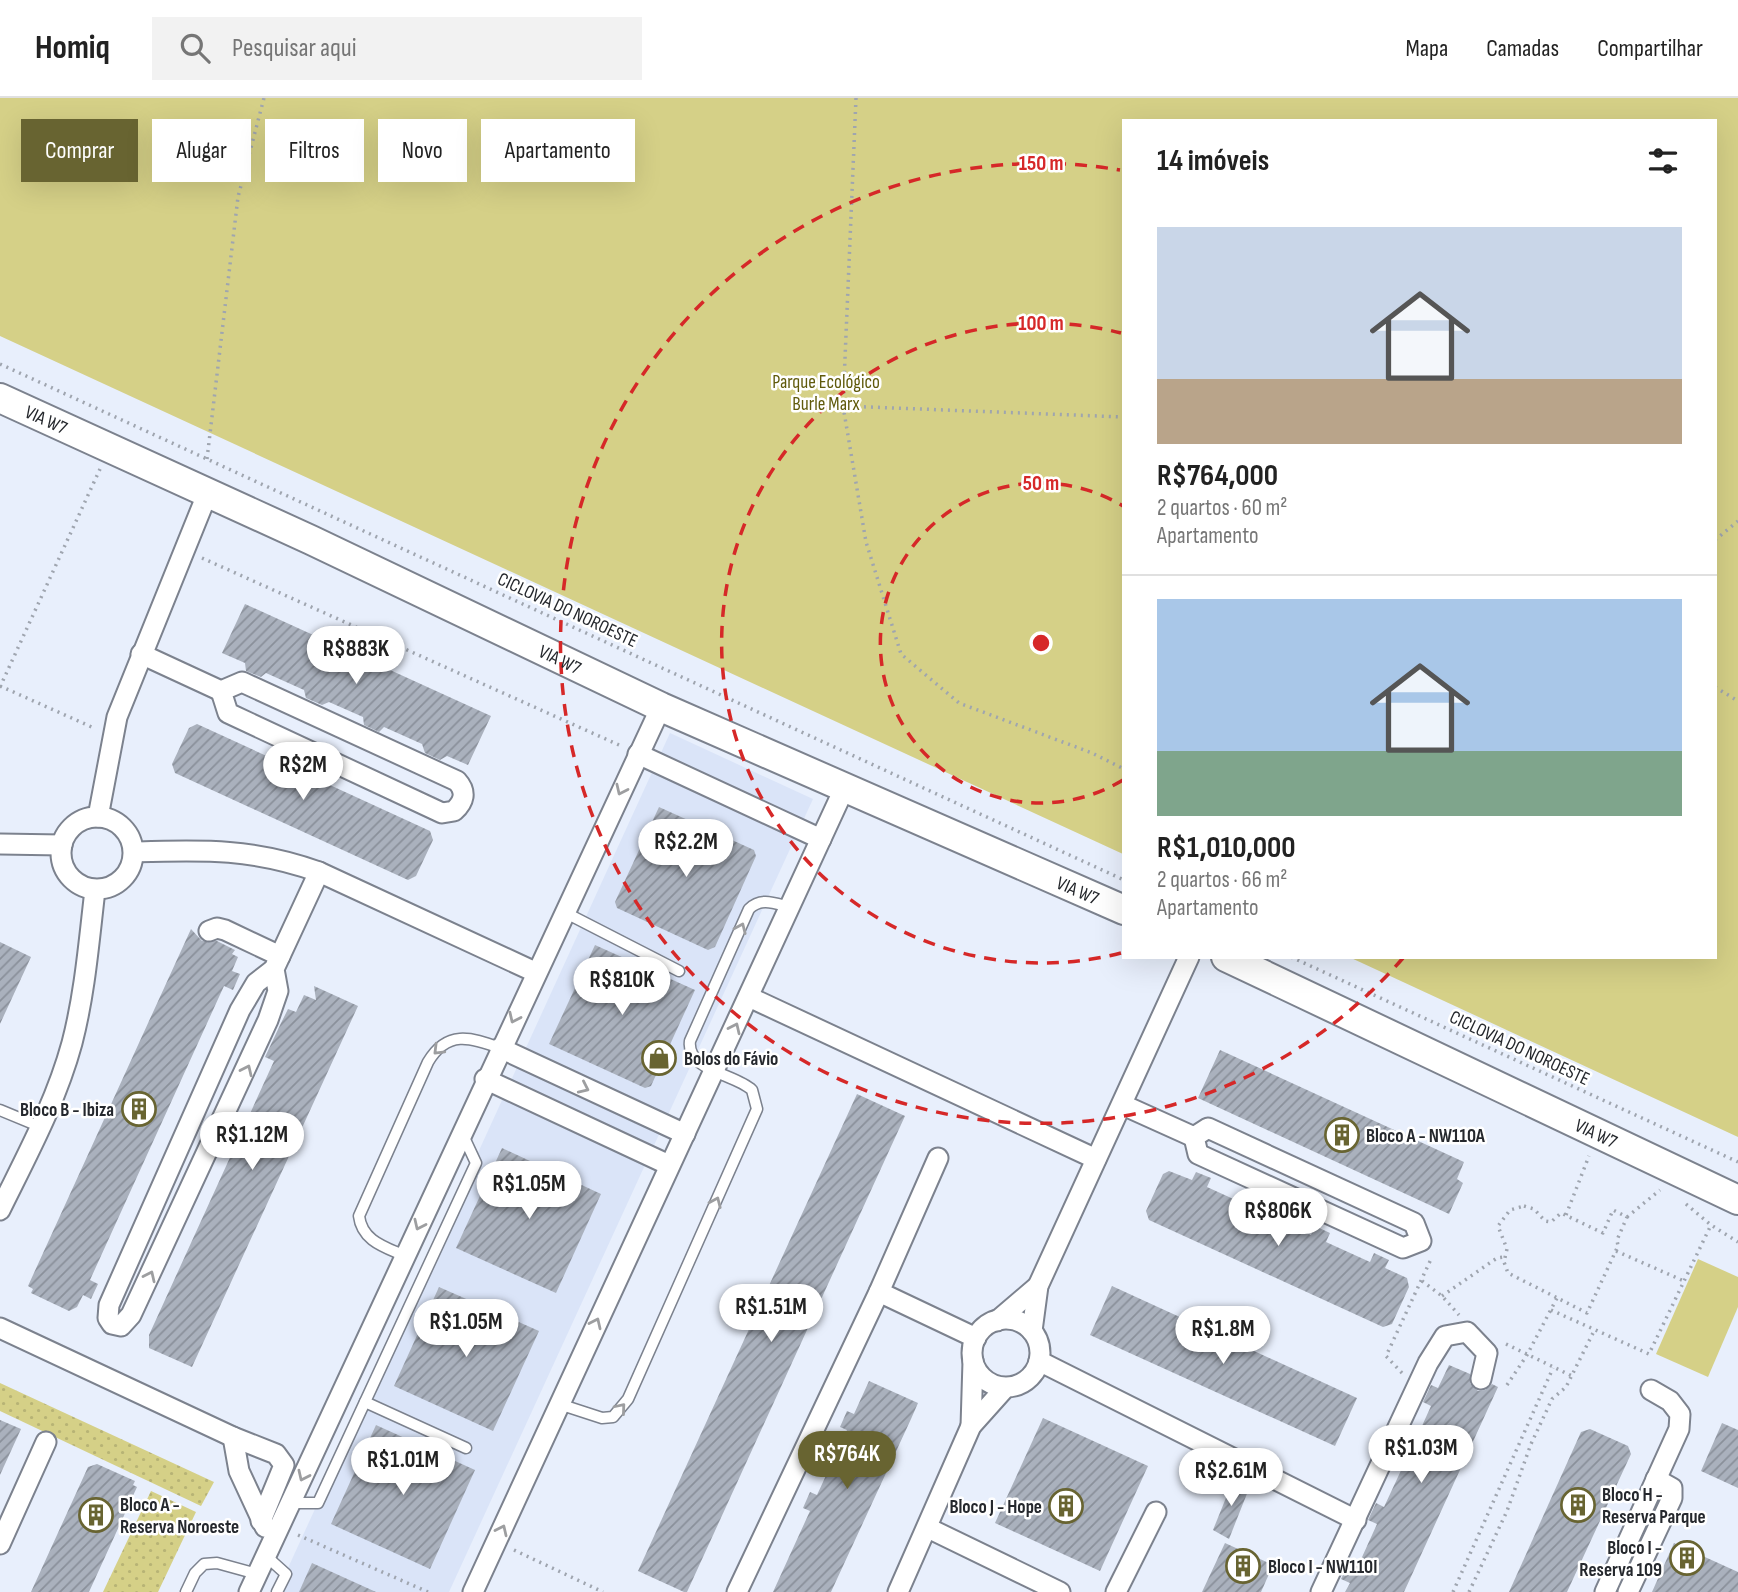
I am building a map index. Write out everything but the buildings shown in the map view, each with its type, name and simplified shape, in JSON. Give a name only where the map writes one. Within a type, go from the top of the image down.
[{"type":"main road","name":"VIA W7","points":[[0,398],[208,492],[661,707],[1122,909]]},
{"type":"main road","name":"VIA W7","points":[[1230,959],[1738,1200]]},
{"type":"street","points":[[98,817],[113,736],[141,654],[208,492]]},
{"type":"street","points":[[141,654],[221,691],[228,713],[442,813],[454,811],[464,800],[464,792],[457,781],[242,682],[221,691]]},
{"type":"street","points":[[253,1583],[270,1536],[290,1503],[485,1079],[661,707]]},
{"type":"street","points":[[638,754],[821,839]]},
{"type":"street","points":[[473,1592],[844,789]]},
{"type":"street","points":[[98,817],[123,827],[134,852],[127,875],[118,883],[95,890],[75,883],[68,875],[61,856],[65,836],[79,822],[98,817]]},
{"type":"street","points":[[0,844],[62,845]]},
{"type":"street","points":[[134,852],[254,853],[319,872],[535,972]]},
{"type":"street","points":[[277,963],[278,991],[256,1051],[131,1315],[121,1326],[112,1324],[107,1318],[110,1304],[226,1039],[256,983],[277,963],[319,872]]},
{"type":"street","points":[[0,1210],[42,1127],[72,1042],[88,951],[95,890]]},
{"type":"street","points":[[209,931],[217,928],[225,930],[277,963]]},
{"type":"street","points":[[1032,1331],[1038,1286],[1096,1159],[1124,1105],[1188,959]]},
{"type":"street","points":[[749,997],[1096,1159]]},
{"type":"street","points":[[500,1048],[685,1135]]},
{"type":"street","points":[[485,1079],[669,1165]]},
{"type":"street","points":[[1124,1105],[1194,1137]]},
{"type":"street","points":[[1208,1128],[1414,1223],[1421,1241],[1403,1248],[1198,1154],[1194,1137],[1208,1128]]},
{"type":"street","points":[[737,1592],[879,1292],[938,1158]]},
{"type":"street","points":[[971,1426],[976,1338],[1038,1286]]},
{"type":"street","points":[[879,1292],[976,1338]]},
{"type":"street","points":[[898,1592],[971,1426],[1005,1388],[1027,1380],[1039,1361],[1038,1340],[1032,1331],[1015,1321],[997,1321]]},
{"type":"street","points":[[0,1328],[282,1458],[284,1465],[278,1482],[270,1536]]},
{"type":"street","points":[[1321,1592],[1417,1388],[1445,1336],[1466,1332],[1486,1353],[1481,1379]]},
{"type":"street","points":[[973,1360],[984,1380],[1005,1388]]},
{"type":"street","points":[[1039,1361],[1356,1520]]},
{"type":"street","points":[[1605,1592],[1679,1429],[1680,1413],[1670,1401],[1651,1390]]},
{"type":"street","points":[[233,1437],[239,1471],[270,1536]]},
{"type":"street","points":[[0,1544],[46,1442]]},
{"type":"street","points":[[1628,1592],[1672,1498],[1672,1488],[1656,1479]]},
{"type":"street","points":[[1116,1592],[1156,1512]]},
{"type":"street","points":[[928,1528],[1060,1592]]},
{"type":"lane","points":[[559,1404],[602,1418],[613,1418],[628,1399],[757,1109],[756,1097],[747,1085],[715,1072],[695,1058],[690,1041],[744,921],[756,902],[789,906]]},
{"type":"lane","points":[[564,912],[679,971]]},
{"type":"lane","points":[[405,1256],[368,1237],[361,1228],[359,1216],[428,1062],[436,1048],[449,1041],[477,1040],[500,1048]]},
{"type":"lane","points":[[0,1110],[42,1127]]},
{"type":"lane","points":[[290,1503],[318,1503],[365,1402],[476,1163],[462,1133]]},
{"type":"lane","points":[[365,1402],[466,1448]]},
{"type":"lane","points":[[270,1536],[286,1574],[277,1592]]},
{"type":"lane","points":[[186,1592],[204,1563],[217,1563],[253,1583]]},
{"type":"path","points":[[208,492],[206,459],[237,197],[264,98]]},
{"type":"path","points":[[856,98],[844,407],[866,542],[901,654],[959,703],[1092,752],[1122,768]]},
{"type":"path","name":"CICLOVIA DO NOROESTE","points":[[0,364],[1122,879]]},
{"type":"path","points":[[844,407],[1122,417]]},
{"type":"path","points":[[110,448],[0,686],[113,736]]},
{"type":"path","points":[[1717,538],[1738,521]]},
{"type":"path","points":[[184,550],[638,754]]},
{"type":"path","points":[[1717,688],[1738,701]]},
{"type":"path","name":"CICLOVIA DO NOROESTE","points":[[1295,959],[1738,1162]]},
{"type":"path","points":[[1566,1215],[1589,1156]]},
{"type":"path","points":[[1627,1217],[1613,1210],[1602,1233],[1561,1213],[1551,1222],[1545,1221],[1534,1209],[1524,1206],[1510,1210],[1498,1226],[1507,1249],[1504,1257],[1508,1273],[1512,1278],[1587,1313],[1616,1251],[1627,1217],[1662,1189]]},
{"type":"path","points":[[1551,1310],[1649,1354],[1711,1225],[1738,1242]]},
{"type":"path","points":[[1417,1388],[1386,1356],[1433,1254],[1432,1246],[1421,1241]]},
{"type":"path","points":[[1616,1251],[1684,1281]]},
{"type":"path","points":[[1442,1296],[1497,1258],[1504,1257]]},
{"type":"path","points":[[1507,1385],[1556,1298]]},
{"type":"path","points":[[1469,1592],[1507,1511],[1531,1444],[1552,1399],[1566,1387],[1594,1329]]},
{"type":"path","points":[[1453,1592],[1553,1368]]},
{"type":"path","points":[[270,1536],[428,1592]]},
{"type":"path","points":[[496,1542],[603,1592]]},
{"type":"shaded area","points":[[670,733],[813,799],[449,1592],[277,1592]]},
{"type":"green space","name":"Parque Ecológico Burle Marx","points":[[0,98],[1738,98],[1738,1137],[1353,959],[1717,959],[1717,119],[1122,119],[1122,854],[0,336]]},
{"type":"green space","points":[[1698,1259],[1738,1277],[1738,1307],[1708,1377],[1656,1354]]},
{"type":"green space","points":[[0,1383],[214,1482],[201,1506],[0,1411]]},
{"type":"green space","points":[[151,1491],[196,1512],[158,1592],[103,1592]]},
{"type":"place","name":"Bolos do Fávio","points":[[659,1058]]},
{"type":"place","name":"Bloco B - Ibiza","points":[[139,1109]]},
{"type":"place","name":"Bloco A - NW110A","points":[[1342,1135]]},
{"type":"place","name":"Bloco H - Reserva Parque","points":[[1578,1505]]},
{"type":"place","name":"Bloco J - Hope","points":[[1066,1506]]},
{"type":"place","name":"Bloco A - Reserva Noroeste","points":[[96,1515]]},
{"type":"place","name":"Bloco I - Reserva 109","points":[[1687,1558]]},
{"type":"place","name":"Bloco I - NW110I","points":[[1243,1566]]}]
